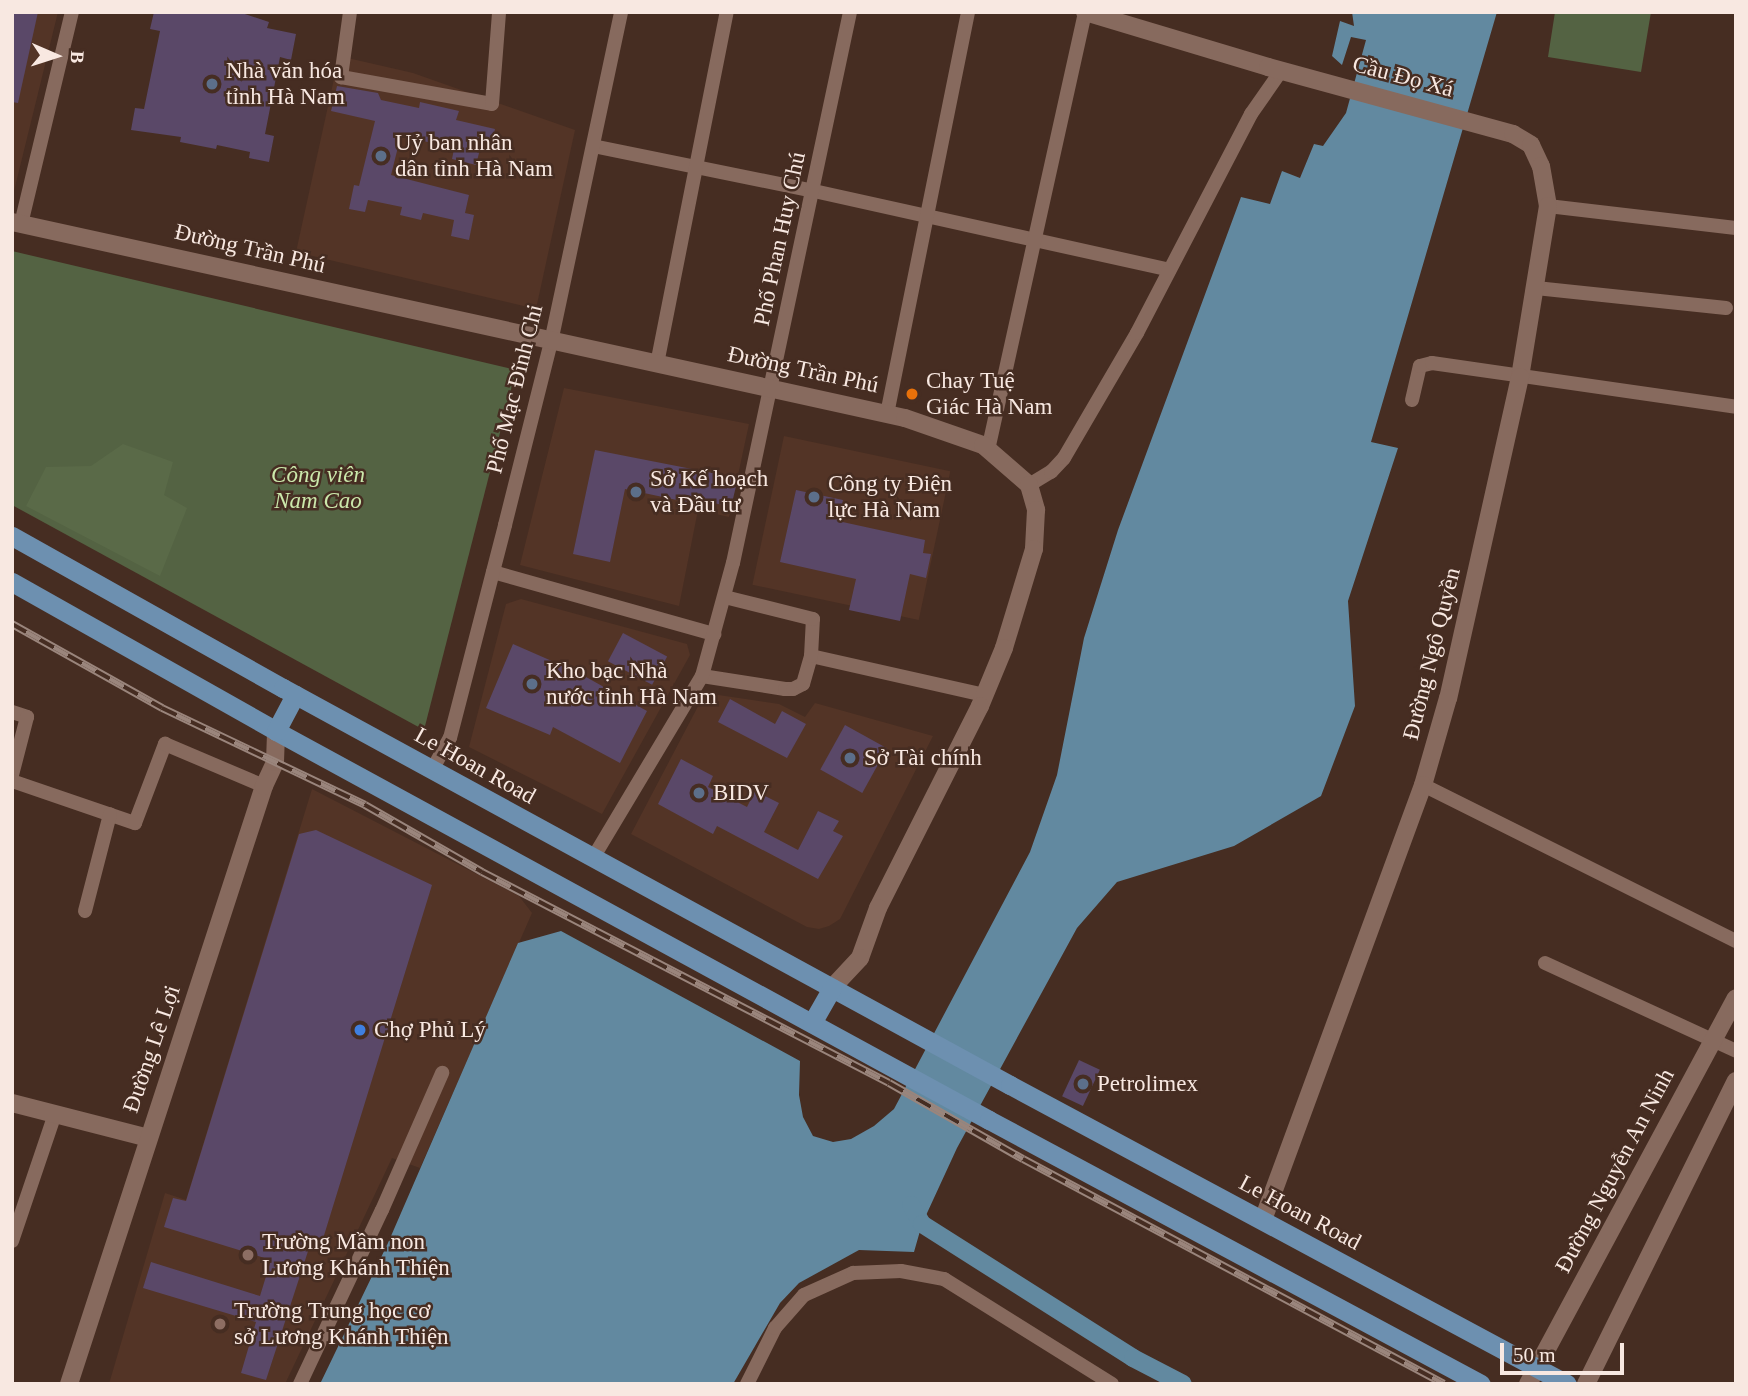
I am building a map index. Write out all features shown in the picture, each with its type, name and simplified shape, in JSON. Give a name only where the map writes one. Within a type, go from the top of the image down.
[{"type":"main road","name":"Le Hoan Road","points":[[12,536],[295,695],[1263,1221],[1533,1376],[1567,1384]]},
{"type":"main road","points":[[12,582],[276,731],[989,1120],[1481,1384]]},
{"type":"main road","points":[[276,731],[295,695]]},
{"type":"main road","points":[[811,1023],[832,988]]},
{"type":"street","points":[[16,223],[72,12]]},
{"type":"street","points":[[350,12],[341,77],[492,104],[499,12]]},
{"type":"street","name":"Phố Mạc Đĩnh Chi","points":[[432,770],[450,738],[551,342],[621,12]]},
{"type":"street","points":[[657,364],[727,12]]},
{"type":"street","name":"Phố Phan Huy Chú","points":[[593,858],[702,676],[725,597],[814,191],[850,12]]},
{"type":"street","points":[[887,414],[968,12]]},
{"type":"street","points":[[832,988],[860,958],[878,908],[984,695],[1019,606],[1034,549],[1036,510],[1029,485],[1051,472],[1064,457],[1169,270],[1251,114],[1281,71],[1085,12],[988,450]]},
{"type":"street","name":"Cầu Đọ Xá","points":[[1281,71],[1469,121]]},
{"type":"street","name":"Đường Ngô Quyền","points":[[1263,1221],[1423,785],[1474,592],[1520,377],[1548,206],[1541,166],[1531,145],[1513,134],[1469,121]]},
{"type":"street","points":[[593,146],[814,191],[1169,270]]},
{"type":"street","points":[[1548,206],[1736,228]]},
{"type":"street","name":"Đường Trần Phú","points":[[16,223],[887,414],[944,429],[988,450],[1029,485]]},
{"type":"street","points":[[1536,288],[1726,308]]},
{"type":"street","points":[[1412,400],[1420,366],[1426,364],[1736,407]]},
{"type":"street","points":[[493,572],[714,634]]},
{"type":"street","points":[[702,676],[793,689],[803,684],[811,656],[815,624],[809,617],[725,597]]},
{"type":"street","points":[[811,656],[984,695]]},
{"type":"street","points":[[12,712],[27,718],[12,775]]},
{"type":"street","name":"Đường Lê Lợi","points":[[69,1384],[264,786],[275,762],[276,731]]},
{"type":"street","points":[[12,781],[135,823],[165,744],[264,786]]},
{"type":"street","points":[[1423,785],[1736,941]]},
{"type":"street","points":[[85,911],[110,814]]},
{"type":"street","points":[[1545,963],[1736,1051]]},
{"type":"street","name":"Đường Nguyễn An Ninh","points":[[1533,1376],[1736,998]]},
{"type":"street","points":[[300,1384],[382,1210],[442,1073]]},
{"type":"street","points":[[1586,1384],[1736,1081]]},
{"type":"street","points":[[12,1103],[148,1138]]},
{"type":"street","points":[[12,1241],[55,1114]]},
{"type":"street","points":[[747,1384],[775,1328],[804,1295],[853,1273],[901,1271],[944,1279],[1112,1384]]},
{"type":"shaded area","points":[[12,12],[58,12],[14,191],[12,191]]},
{"type":"shaded area","points":[[339,56],[413,73],[575,130],[536,309],[296,252]]},
{"type":"shaded area","name":"Sở Kế hoạch và Đầu tư","points":[[564,388],[749,424],[729,517],[698,510],[679,606],[520,565]]},
{"type":"shaded area","points":[[784,436],[950,471],[919,620],[752,585]]},
{"type":"shaded area","points":[[521,599],[687,644],[690,655],[602,814],[469,747],[506,604]]},
{"type":"shaded area","points":[[705,693],[779,704],[805,717],[815,703],[933,736],[840,919],[829,926],[819,929],[807,927],[631,834]]},
{"type":"shaded area","name":"Chợ Phủ Lý","points":[[312,789],[519,896],[532,913],[420,1168],[392,1158],[285,1384],[109,1384],[165,1193],[186,1200]]},
{"type":"green space","points":[[1555,12],[1651,12],[1641,72],[1548,57]]},
{"type":"green space","name":"Công viên Nam Cao","points":[[12,251],[516,370],[424,730],[12,505]]},
{"type":"green space","points":[[123,444],[173,462],[164,495],[187,508],[160,576],[26,506],[46,467],[91,466]]},
{"type":"water","points":[[1352,12],[1497,12],[1371,442],[1398,448],[1348,601],[1355,706],[1321,796],[1234,846],[1117,882],[1077,928],[957,1148],[922,1224],[914,1252],[859,1250],[799,1283],[780,1303],[733,1384],[320,1384],[388,1243],[518,943],[561,931],[800,1061],[799,1095],[803,1117],[813,1136],[833,1142],[851,1139],[874,1126],[894,1109],[1030,852],[1057,775],[1084,638],[1118,530],[1241,197],[1270,204],[1282,171],[1300,178],[1314,144],[1323,146],[1346,113],[1366,40],[1351,37],[1342,65],[1332,56],[1340,21],[1354,26]]},
{"type":"building","points":[[12,12],[38,12],[18,103],[12,102]]},
{"type":"building","name":"Nhà văn hóa tỉnh Hà Nam","points":[[154,12],[239,12],[269,22],[267,28],[296,34],[291,60],[280,57],[265,134],[274,136],[269,162],[249,158],[250,152],[217,145],[216,149],[180,142],[181,137],[131,130],[135,108],[144,109],[160,31],[150,29]]},
{"type":"building","name":"Uỷ ban nhân dân tỉnh Hà Nam","points":[[337,86],[378,93],[381,100],[419,108],[420,102],[459,111],[456,120],[495,129],[490,151],[480,149],[476,165],[452,159],[454,149],[401,135],[391,175],[469,195],[465,213],[474,215],[469,240],[451,236],[454,220],[423,213],[421,220],[400,215],[402,207],[368,200],[365,212],[349,209],[354,185],[359,186],[375,121],[331,111]]},
{"type":"building","points":[[595,450],[738,478],[731,507],[692,498],[691,503],[625,489],[610,562],[573,554]]},
{"type":"building","points":[[796,490],[843,500],[838,521],[925,540],[923,553],[931,554],[926,578],[910,574],[900,621],[849,610],[856,579],[780,562]]},
{"type":"building","points":[[623,633],[667,656],[652,685],[608,661]]},
{"type":"building","points":[[513,644],[577,672],[647,711],[620,763],[553,727],[550,735],[486,708]]},
{"type":"building","points":[[730,699],[775,724],[782,711],[806,724],[787,758],[718,722]]},
{"type":"building","points":[[845,725],[887,748],[862,793],[820,770]]},
{"type":"building","points":[[681,759],[713,776],[708,787],[747,807],[755,791],[779,803],[764,832],[798,850],[818,811],[839,821],[833,831],[843,836],[818,879],[717,826],[713,834],[658,804]]},
{"type":"building","name":"Chợ Phủ Lý","points":[[316,830],[432,885],[322,1242],[312,1239],[266,1380],[241,1373],[256,1322],[143,1288],[151,1262],[260,1296],[271,1260],[164,1227],[173,1198],[186,1201],[299,834]]},
{"type":"building","points":[[1079,1060],[1100,1070],[1083,1106],[1062,1096]]},
{"type":"waterway","points":[[911,1205],[922,1224],[1133,1358],[1183,1384]]},
{"type":"railway","points":[[12,624],[162,708],[365,805],[482,872],[889,1083],[1023,1159],[1444,1384]]},
{"type":"place","name":"Nhà văn hóa tỉnh Hà Nam","points":[[212,84]]},
{"type":"place","name":"Uỷ ban nhân dân tỉnh Hà Nam","points":[[381,156]]},
{"type":"place","name":"Chay Tuệ Giác Hà Nam","points":[[912,394]]},
{"type":"place","name":"Sở Kế hoạch và Đầu tư","points":[[636,492]]},
{"type":"place","name":"Công ty Điện lực Hà Nam","points":[[814,497]]},
{"type":"place","name":"Kho bạc Nhà nước tỉnh Hà Nam","points":[[532,684]]},
{"type":"place","name":"Sở Tài chính","points":[[850,758]]},
{"type":"place","name":"BIDV","points":[[699,793]]},
{"type":"place","name":"Chợ Phủ Lý","points":[[360,1030]]},
{"type":"place","name":"Petrolimex","points":[[1083,1084]]},
{"type":"place","name":"Trường Mầm non Lương Khánh Thiện","points":[[248,1255]]},
{"type":"place","name":"Trường Trung học cơ sở Lương Khánh Thiện","points":[[220,1324]]}]
